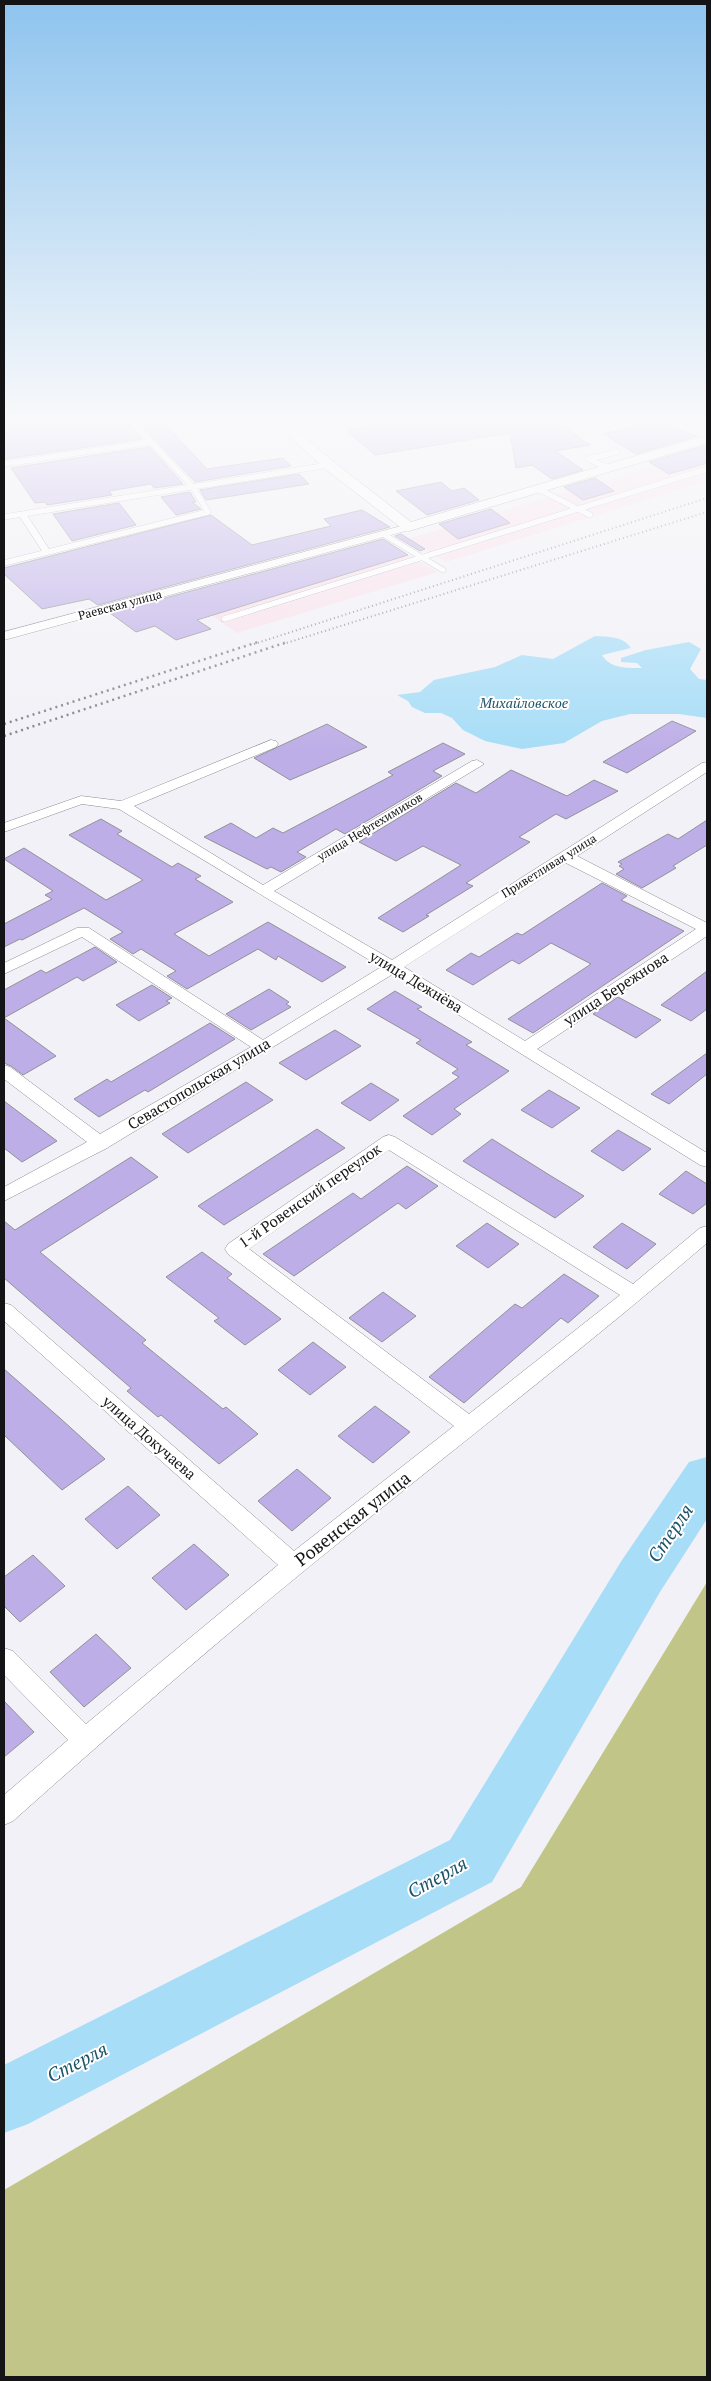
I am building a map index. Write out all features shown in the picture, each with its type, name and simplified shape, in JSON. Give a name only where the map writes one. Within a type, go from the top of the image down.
[{"type":"street","points":[[31,528],[47,552]]},
{"type":"street","name":"Раевская улица","points":[[4,636],[405,528]]},
{"type":"street","points":[[4,828],[82,800],[123,805],[271,744]]},
{"type":"street","name":"улица Нефтехимиков","points":[[262,891],[476,764]]},
{"type":"street","name":"Приветливая улица","points":[[391,966],[707,766]]},
{"type":"street","name":"улица Дежнёва","points":[[123,805],[262,891],[391,966],[707,1161]]},
{"type":"street","points":[[565,856],[707,929]]},
{"type":"street","name":"улица Бережнова","points":[[525,1049],[707,929]]},
{"type":"street","points":[[4,969],[83,931],[262,1046]]},
{"type":"street","name":"Севастопольская улица","points":[[4,1195],[101,1144],[391,966]]},
{"type":"street","points":[[4,1071],[101,1144]]},
{"type":"street","name":"1-й Ровенский переулок","points":[[470,1426],[235,1249],[389,1140],[635,1295]]},
{"type":"street","name":"Ровенская улица","points":[[4,1812],[84,1740],[294,1565],[635,1295],[707,1233]]},
{"type":"street","name":"улица Докучаева","points":[[4,1310],[294,1565]]},
{"type":"street","points":[[4,1659],[84,1740]]},
{"type":"lane","points":[[4,563],[143,528]]},
{"type":"lane","points":[[224,619],[517,528]]},
{"type":"lane","points":[[383,534],[443,570]]},
{"type":"shaded area","points":[[444,528],[555,528],[446,562],[407,539]]},
{"type":"shaded area","points":[[393,546],[438,572],[237,633],[195,604]]},
{"type":"green space","points":[[707,1582],[707,2377],[4,2377],[4,2190],[521,1887]]},
{"type":"water","name":"Михайловское","points":[[595,636],[620,639],[628,644],[631,648],[602,655],[610,663],[626,668],[642,668],[637,663],[621,662],[621,658],[646,650],[689,642],[701,649],[690,669],[699,679],[707,680],[707,718],[679,714],[630,714],[602,721],[564,743],[522,749],[485,741],[463,730],[452,718],[441,713],[425,713],[412,707],[408,701],[397,695],[420,692],[434,680],[495,667],[522,655],[553,659]]},
{"type":"building","points":[[63,528],[124,528],[72,541]]},
{"type":"building","points":[[160,528],[229,528],[252,545],[322,528],[386,528],[98,605],[89,599],[42,609],[4,574],[4,568]]},
{"type":"building","points":[[444,528],[493,528],[458,539]]},
{"type":"building","points":[[401,534],[425,549],[420,551],[395,536]]},
{"type":"building","points":[[383,539],[408,555],[197,620],[211,629],[176,640],[155,626],[136,632],[110,613]]},
{"type":"building","points":[[672,721],[696,731],[627,773],[603,762]]},
{"type":"building","points":[[327,724],[367,747],[290,780],[254,758]]},
{"type":"building","points":[[443,743],[465,754],[433,771],[442,776],[345,834],[336,829],[297,852],[306,857],[281,872],[271,867],[267,869],[204,837],[231,823],[256,838],[273,828],[283,833],[393,775],[388,772]]},
{"type":"building","points":[[511,770],[567,796],[594,780],[618,791],[566,819],[556,814],[519,837],[530,842],[466,883],[473,886],[426,915],[429,916],[403,932],[378,918],[461,865],[423,846],[396,861],[359,842],[456,783],[476,793]]},
{"type":"building","points":[[101,819],[122,831],[117,834],[172,867],[178,863],[201,876],[195,879],[233,902],[174,934],[209,956],[268,922],[346,967],[322,982],[278,956],[276,960],[258,949],[187,989],[167,976],[176,971],[141,949],[133,954],[110,939],[123,932],[84,908],[22,940],[20,939],[4,947],[4,924],[52,899],[45,895],[53,891],[4,859],[24,848],[106,900],[143,880],[69,835]]},
{"type":"building","points":[[707,820],[707,845],[673,866],[676,868],[642,888],[616,874],[624,869],[619,866],[622,864],[618,862],[668,834],[678,839]]},
{"type":"building","points":[[602,883],[627,896],[621,900],[684,931],[533,1033],[508,1019],[591,964],[551,943],[519,964],[512,960],[473,985],[446,970],[471,953],[479,957],[517,933],[522,935]]},
{"type":"building","points":[[95,947],[117,962],[83,981],[77,977],[4,1018],[4,990],[41,970],[46,973]]},
{"type":"building","points":[[707,971],[707,1009],[691,1021],[661,1005]]},
{"type":"building","points":[[152,985],[172,998],[166,1001],[170,1003],[139,1021],[116,1005]]},
{"type":"building","points":[[269,989],[289,1002],[286,1004],[291,1007],[251,1030],[226,1014]]},
{"type":"building","points":[[395,991],[422,1007],[417,1009],[472,1042],[466,1045],[509,1071],[454,1109],[461,1114],[432,1135],[403,1116],[459,1077],[452,1073],[458,1069],[416,1043],[421,1040],[367,1009]]},
{"type":"building","points":[[618,997],[661,1020],[636,1038],[593,1014]]},
{"type":"building","points":[[4,1018],[56,1056],[23,1075],[4,1063]]},
{"type":"building","points":[[210,1023],[235,1039],[148,1092],[145,1090],[99,1117],[74,1099],[107,1079],[111,1082]]},
{"type":"building","points":[[335,1030],[361,1046],[306,1080],[279,1063]]},
{"type":"building","points":[[707,1053],[707,1074],[669,1104],[651,1094]]},
{"type":"building","points":[[246,1082],[273,1100],[188,1153],[162,1134]]},
{"type":"building","points":[[371,1083],[399,1100],[370,1121],[341,1103]]},
{"type":"building","points":[[549,1090],[580,1108],[552,1128],[521,1110]]},
{"type":"building","points":[[4,1101],[57,1141],[22,1162],[4,1148]]},
{"type":"building","points":[[317,1129],[345,1148],[224,1225],[198,1206]]},
{"type":"building","points":[[618,1130],[651,1149],[623,1171],[591,1151]]},
{"type":"building","points":[[492,1139],[584,1196],[555,1218],[463,1161]]},
{"type":"building","points":[[131,1157],[158,1177],[40,1252],[146,1340],[142,1343],[223,1409],[226,1407],[258,1434],[219,1464],[161,1415],[158,1417],[127,1391],[131,1388],[4,1278],[4,1221],[15,1230]]},
{"type":"building","points":[[407,1166],[438,1186],[406,1209],[398,1203],[294,1276],[263,1254],[353,1193],[361,1199]]},
{"type":"building","points":[[686,1171],[707,1184],[707,1203],[693,1214],[659,1194]]},
{"type":"building","points":[[487,1223],[519,1244],[488,1268],[456,1246]]},
{"type":"building","points":[[622,1223],[656,1244],[627,1269],[593,1247]]},
{"type":"building","points":[[202,1252],[232,1274],[227,1278],[281,1319],[245,1345],[214,1321],[219,1318],[166,1277]]},
{"type":"building","points":[[564,1274],[599,1296],[568,1323],[561,1318],[464,1403],[429,1377],[515,1304],[522,1308]]},
{"type":"building","points":[[383,1292],[416,1316],[382,1342],[349,1318]]},
{"type":"building","points":[[313,1342],[346,1367],[310,1395],[278,1370]]},
{"type":"building","points":[[4,1369],[105,1459],[62,1490],[4,1435]]},
{"type":"building","points":[[375,1406],[410,1432],[373,1463],[338,1436]]},
{"type":"building","points":[[297,1469],[331,1498],[292,1531],[258,1501]]},
{"type":"building","points":[[128,1486],[160,1515],[117,1549],[85,1519]]},
{"type":"building","points":[[194,1544],[229,1575],[186,1610],[152,1578]]},
{"type":"building","points":[[33,1555],[65,1586],[20,1622],[4,1606],[4,1577]]},
{"type":"building","points":[[96,1634],[131,1668],[84,1707],[50,1672]]},
{"type":"building","points":[[4,1701],[34,1732],[4,1757]]},
{"type":"waterway","name":"Стерля","points":[[4,2100],[471,1861],[641,1576],[707,1477]]},
{"type":"railway","points":[[254,644],[614,528]]},
{"type":"railway","points":[[283,644],[655,528]]},
{"type":"railway","points":[[4,724],[258,642]]},
{"type":"railway","points":[[4,736],[287,642]]}]
